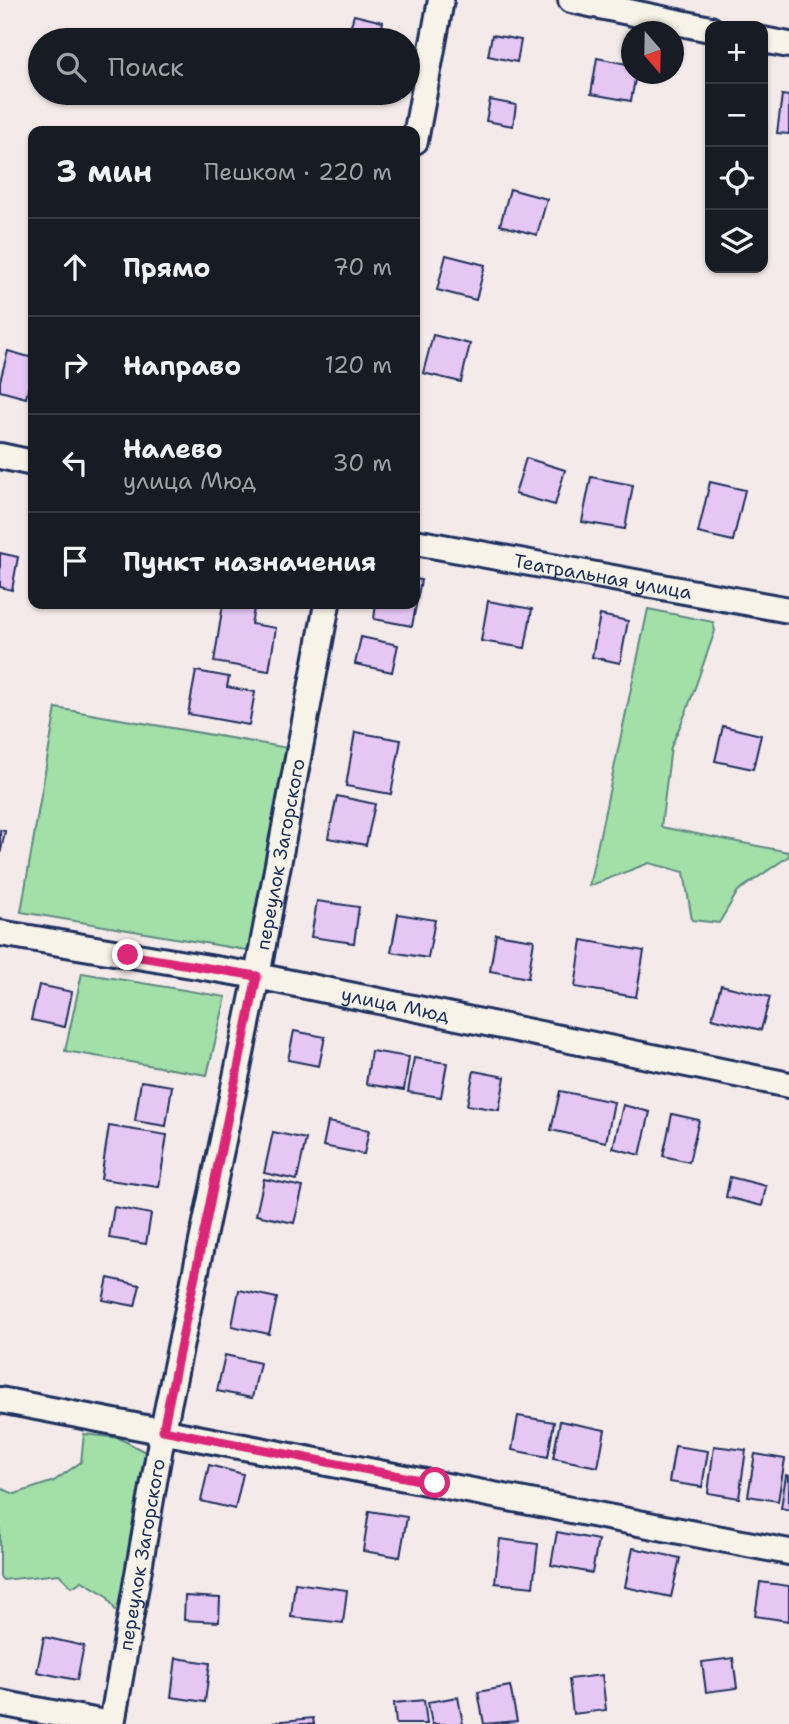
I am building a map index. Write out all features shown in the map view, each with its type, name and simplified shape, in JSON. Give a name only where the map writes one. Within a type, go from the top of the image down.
[{"type":"street","points":[[418,126],[441,0]]},
{"type":"street","points":[[572,0],[705,28]]},
{"type":"street","points":[[768,41],[789,45]]},
{"type":"street","points":[[0,456],[28,462]]},
{"type":"street","name":"Театральная улица","points":[[420,543],[789,610]]},
{"type":"street","name":"переулок Загорского","points":[[111,1724],[163,1430],[257,976],[326,609]]},
{"type":"street","name":"улица Мюд","points":[[0,933],[257,976],[789,1085]]},
{"type":"street","points":[[0,1399],[789,1552]]},
{"type":"street","points":[[0,1703],[111,1724]]},
{"type":"green space","points":[[648,609],[713,622],[715,631],[671,747],[661,827],[789,852],[789,856],[738,891],[719,923],[692,920],[684,872],[649,863],[589,886]]},
{"type":"green space","points":[[56,708],[288,748],[252,951],[21,912]]},
{"type":"green space","points":[[82,973],[226,997],[207,1075],[65,1051]]},
{"type":"green space","points":[[84,1434],[119,1438],[151,1455],[139,1492],[138,1512],[119,1616],[106,1595],[82,1581],[72,1587],[59,1574],[3,1580],[0,1577],[0,1488],[15,1494],[54,1481],[81,1462]]},
{"type":"building","points":[[354,15],[383,22],[382,28],[350,28]]},
{"type":"building","points":[[492,35],[521,40],[517,62],[488,56]]},
{"type":"building","points":[[597,58],[621,63],[621,84],[634,84],[631,101],[591,94]]},
{"type":"building","points":[[782,95],[789,96],[789,134],[777,133]]},
{"type":"building","points":[[490,100],[516,105],[513,126],[486,121]]},
{"type":"building","points":[[510,189],[547,199],[537,235],[500,225]]},
{"type":"building","points":[[446,255],[485,265],[476,300],[437,290]]},
{"type":"building","points":[[433,335],[470,344],[461,382],[423,373]]},
{"type":"building","points":[[8,351],[28,357],[26,398],[0,391]]},
{"type":"building","points":[[526,458],[565,470],[555,505],[515,494]]},
{"type":"building","points":[[591,477],[633,485],[625,529],[582,522]]},
{"type":"building","points":[[710,482],[745,490],[733,541],[698,533]]},
{"type":"building","points":[[0,553],[18,557],[12,590],[0,587]]},
{"type":"building","points":[[488,601],[532,609],[525,648],[481,641]]},
{"type":"building","points":[[222,609],[254,609],[251,624],[276,628],[269,671],[214,662]]},
{"type":"building","points":[[375,609],[415,609],[412,626],[374,619]]},
{"type":"building","points":[[600,615],[628,621],[620,663],[592,657]]},
{"type":"building","points":[[361,637],[398,645],[392,672],[355,664]]},
{"type":"building","points":[[196,671],[229,677],[227,687],[255,692],[249,725],[188,714]]},
{"type":"building","points":[[723,726],[761,735],[753,769],[715,761]]},
{"type":"building","points":[[355,732],[401,740],[391,794],[346,786]]},
{"type":"building","points":[[337,796],[375,804],[366,845],[328,838]]},
{"type":"building","points":[[0,830],[5,831],[0,855]]},
{"type":"building","points":[[317,901],[359,907],[354,943],[311,937]]},
{"type":"building","points":[[398,914],[435,920],[428,958],[391,952]]},
{"type":"building","points":[[496,934],[534,940],[528,978],[490,971]]},
{"type":"building","points":[[582,940],[644,951],[636,997],[575,987]]},
{"type":"building","points":[[39,985],[72,992],[65,1027],[31,1020]]},
{"type":"building","points":[[721,985],[770,997],[761,1030],[712,1018]]},
{"type":"building","points":[[294,1031],[325,1037],[319,1066],[288,1060]]},
{"type":"building","points":[[371,1051],[409,1057],[404,1090],[366,1084]]},
{"type":"building","points":[[414,1058],[447,1063],[441,1097],[408,1092]]},
{"type":"building","points":[[474,1071],[505,1077],[499,1110],[467,1105]]},
{"type":"building","points":[[141,1081],[172,1086],[166,1126],[135,1121]]},
{"type":"building","points":[[560,1091],[614,1102],[606,1142],[551,1130]]},
{"type":"building","points":[[623,1105],[650,1112],[640,1155],[613,1148]]},
{"type":"building","points":[[672,1114],[699,1120],[689,1162],[663,1156]]},
{"type":"building","points":[[328,1122],[369,1130],[364,1154],[323,1146]]},
{"type":"building","points":[[109,1126],[167,1135],[159,1187],[101,1179]]},
{"type":"building","points":[[273,1132],[306,1139],[297,1180],[264,1173]]},
{"type":"building","points":[[730,1177],[766,1186],[762,1206],[726,1197]]},
{"type":"building","points":[[264,1179],[303,1187],[294,1223],[256,1215]]},
{"type":"building","points":[[114,1207],[151,1214],[146,1244],[109,1238]]},
{"type":"building","points":[[108,1278],[140,1285],[135,1306],[103,1300]]},
{"type":"building","points":[[239,1290],[277,1298],[269,1334],[232,1326]]},
{"type":"building","points":[[225,1355],[260,1363],[252,1398],[217,1391]]},
{"type":"building","points":[[518,1416],[554,1422],[548,1457],[512,1450]]},
{"type":"building","points":[[560,1421],[605,1430],[598,1467],[553,1458]]},
{"type":"building","points":[[675,1446],[708,1451],[702,1487],[669,1482]]},
{"type":"building","points":[[714,1446],[746,1450],[739,1498],[708,1493]]},
{"type":"building","points":[[755,1454],[785,1459],[778,1501],[748,1496]]},
{"type":"building","points":[[209,1465],[243,1474],[235,1509],[201,1501]]},
{"type":"building","points":[[786,1475],[789,1476],[789,1510],[781,1508]]},
{"type":"building","points":[[369,1511],[407,1517],[400,1557],[363,1551]]},
{"type":"building","points":[[557,1532],[598,1540],[592,1573],[551,1565]]},
{"type":"building","points":[[500,1539],[538,1544],[533,1587],[495,1583]]},
{"type":"building","points":[[633,1548],[680,1558],[671,1597],[625,1587]]},
{"type":"building","points":[[760,1582],[789,1586],[789,1621],[755,1616]]},
{"type":"building","points":[[295,1583],[347,1590],[343,1623],[291,1617]]},
{"type":"building","points":[[185,1596],[220,1598],[219,1622],[184,1620]]},
{"type":"building","points":[[44,1637],[84,1646],[77,1680],[37,1672]]},
{"type":"building","points":[[176,1658],[210,1663],[205,1702],[171,1697]]},
{"type":"building","points":[[733,1658],[737,1688],[706,1692],[702,1662]]},
{"type":"building","points":[[602,1675],[606,1710],[573,1714],[569,1679]]},
{"type":"building","points":[[510,1686],[517,1721],[484,1724],[478,1692]]},
{"type":"building","points":[[458,1697],[463,1724],[432,1724],[428,1702]]},
{"type":"building","points":[[424,1700],[427,1724],[396,1724],[394,1703]]},
{"type":"building","points":[[313,1718],[314,1724],[273,1724],[273,1722]]},
{"type":"route","points":[[128,955],[257,976],[163,1430],[435,1483]]}]
